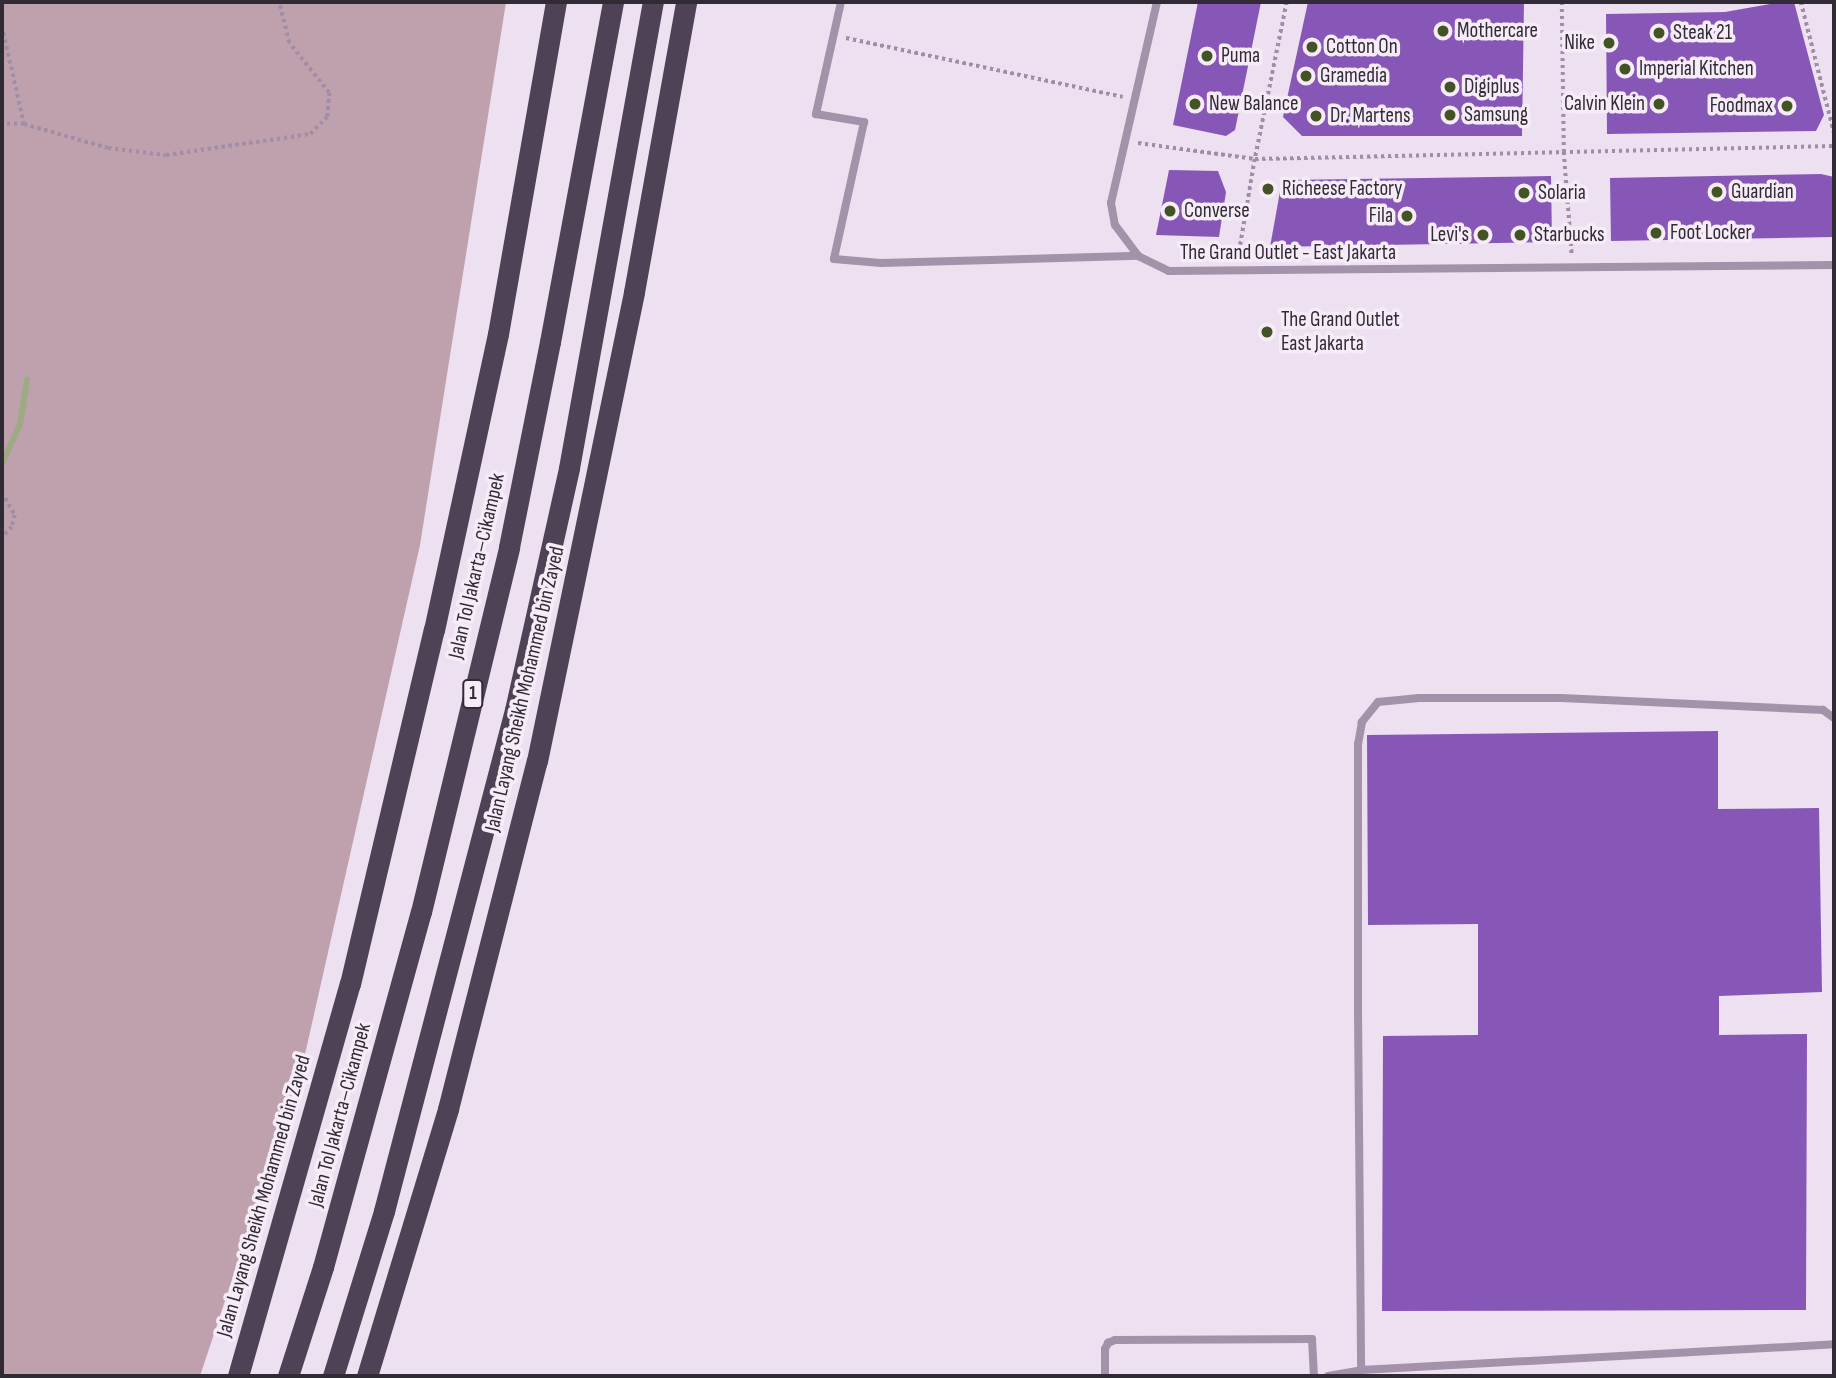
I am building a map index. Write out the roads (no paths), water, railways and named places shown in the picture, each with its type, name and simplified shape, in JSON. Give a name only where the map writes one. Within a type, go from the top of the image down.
[{"type":"highway","name":"Jalan Layang Sheikh Mohammed bin Zayed","points":[[239,1376],[350,984],[434,630],[498,334],[556,2]]},
{"type":"highway","name":"Jalan Tol Jakarta–Cikampek","points":[[288,1376],[327,1254],[421,912],[505,560],[550,342],[613,2]]},
{"type":"highway","name":"1","points":[[333,1376],[384,1211],[518,696],[569,468],[653,2]]},
{"type":"highway","name":"Jalan Layang Sheikh Mohammed bin Zayed","points":[[367,1376],[448,1109],[537,761],[634,292],[686,2]]},
{"type":"lane","points":[[841,2],[816,114],[864,122],[834,259],[881,263],[1138,256]]},
{"type":"lane","name":"The Grand Outlet - East Jakarta","points":[[1157,2],[1111,203],[1115,225],[1138,256],[1169,271],[1834,265]]},
{"type":"lane","points":[[1361,1370],[1358,744],[1362,722],[1369,710],[1378,702],[1409,699],[1561,698],[1823,710],[1834,718]]},
{"type":"lane","points":[[1105,1376],[1105,1349],[1108,1343],[1115,1340],[1312,1339],[1314,1376]]},
{"type":"lane","points":[[1328,1376],[1361,1370],[1834,1344]]},
{"type":"waterway","points":[[2,464],[20,424],[27,380]]},
{"type":"place","name":"Mothercare","points":[[1443,31]]},
{"type":"place","name":"Steak 21","points":[[1659,33]]},
{"type":"place","name":"Nike","points":[[1609,43]]},
{"type":"place","name":"Cotton On","points":[[1312,47]]},
{"type":"place","name":"Puma","points":[[1207,56]]},
{"type":"place","name":"Imperial Kitchen","points":[[1625,69]]},
{"type":"place","name":"Gramedia","points":[[1306,76]]},
{"type":"place","name":"Digiplus","points":[[1450,87]]},
{"type":"place","name":"New Balance","points":[[1195,104]]},
{"type":"place","name":"Calvin Klein","points":[[1659,104]]},
{"type":"place","name":"Foodmax","points":[[1787,106]]},
{"type":"place","name":"Samsung","points":[[1450,115]]},
{"type":"place","name":"Dr. Martens","points":[[1316,116]]},
{"type":"place","name":"Richeese Factory","points":[[1268,189]]},
{"type":"place","name":"Guardian","points":[[1717,192]]},
{"type":"place","name":"Solaria","points":[[1524,193]]},
{"type":"place","name":"Converse","points":[[1170,211]]},
{"type":"place","name":"Fila","points":[[1407,216]]},
{"type":"place","name":"Foot Locker","points":[[1656,233]]},
{"type":"place","name":"Levi's","points":[[1483,235]]},
{"type":"place","name":"Starbucks","points":[[1520,235]]},
{"type":"place","name":"The Grand Outlet East Jakarta","points":[[1267,332]]}]
